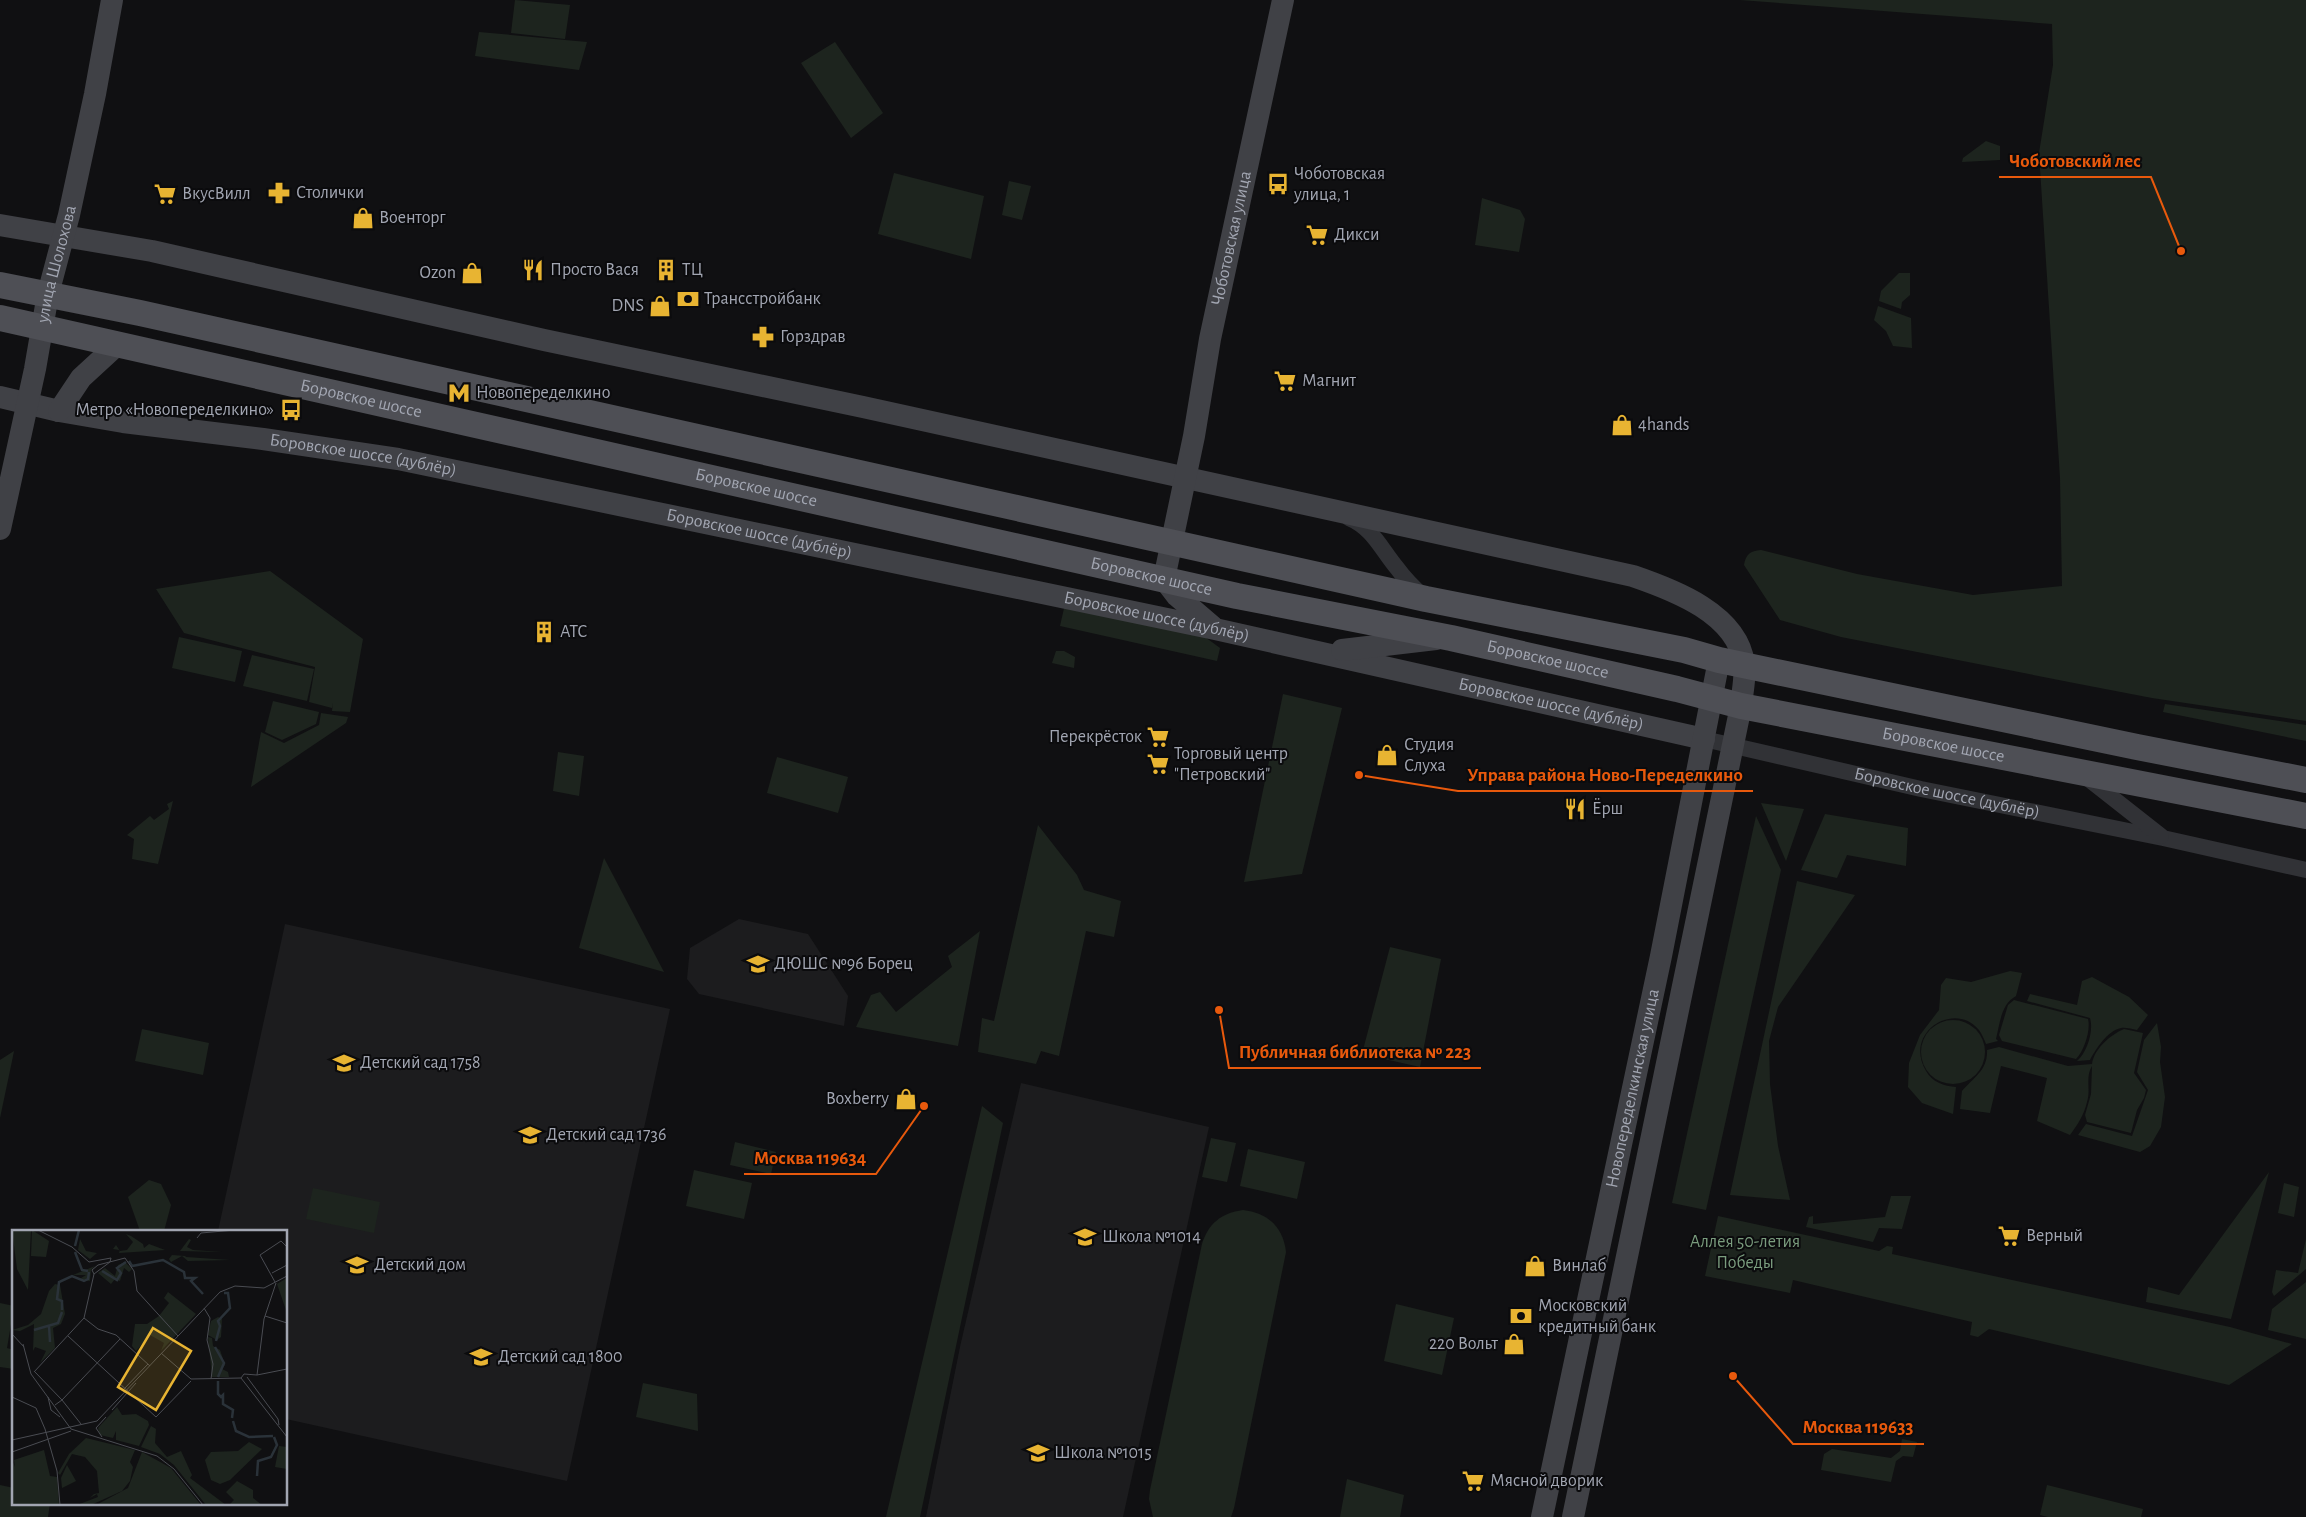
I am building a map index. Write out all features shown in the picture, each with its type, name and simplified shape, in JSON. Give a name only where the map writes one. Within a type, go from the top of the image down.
[{"type":"main road","name":"Боровское шоссе","points":[[0,285],[48,294],[1426,598],[1684,650],[1719,660],[2128,746],[2306,780]]},
{"type":"main road","name":"Боровское шоссе","points":[[0,318],[1237,596],[1451,638],[1741,706],[2082,774],[2306,816]]},
{"type":"street","name":"улица Шолохова","points":[[0,528],[48,294],[95,94],[112,0]]},
{"type":"street","name":"Чоботовская улица","points":[[1164,579],[1210,339],[1283,0]]},
{"type":"street","points":[[4,229],[63,236],[152,251],[544,340],[1185,477],[1633,576],[1663,586],[1692,600],[1724,624],[1740,646],[1744,665]]},
{"type":"street","points":[[59,411],[80,378],[118,344]]},
{"type":"street","name":"Боровское шоссе (дублёр)","points":[[0,397],[59,411],[123,422],[264,438],[398,459],[1323,652],[1921,789],[2163,838],[2306,870]]},
{"type":"street","points":[[1334,511],[1358,522],[1375,536],[1396,567],[1426,598]]},
{"type":"street","points":[[1164,579],[1189,608],[1215,629]]},
{"type":"street","points":[[1323,652],[1451,638]]},
{"type":"street","name":"Новопеределкинская улица","points":[[1542,1517],[1660,956],[1719,660]]},
{"type":"street","name":"Новопеределкинская улица","points":[[1572,1517],[1733,746],[1741,706],[1744,665]]},
{"type":"street","points":[[2082,774],[2163,838]]},
{"type":"shaded area","name":"ДЮШС №96 Борец","points":[[739,919],[808,934],[848,996],[844,1026],[699,994],[687,979],[690,948]]},
{"type":"shaded area","points":[[285,924],[670,1009],[567,1481],[288,1419],[288,1230],[218,1230]]},
{"type":"shaded area","name":"Школа №1014","points":[[1021,1083],[1209,1127],[1123,1517],[926,1517],[960,1347]]},
{"type":"green space","points":[[515,0],[570,5],[565,39],[511,33]]},
{"type":"green space","points":[[1740,0],[2306,0],[2306,721],[2152,698],[1841,637],[1780,620],[1744,565],[1747,556],[1751,552],[1761,550],[1857,574],[1973,595],[2062,586],[2060,478],[2039,153],[2053,65],[2052,24]]},
{"type":"green space","points":[[479,32],[587,42],[579,70],[475,56]]},
{"type":"green space","points":[[835,42],[883,113],[851,138],[801,63]]},
{"type":"green space","points":[[1986,141],[2000,146],[2000,160],[1962,162],[1963,158]]},
{"type":"green space","points":[[894,173],[984,196],[971,259],[878,234]]},
{"type":"green space","points":[[1009,181],[1031,186],[1022,220],[1002,215]]},
{"type":"green space","points":[[1482,198],[1520,210],[1525,219],[1519,252],[1475,245]]},
{"type":"green space","points":[[1899,273],[1910,273],[1910,295],[1902,302],[1901,309],[1879,301],[1881,291]]},
{"type":"green space","points":[[1878,306],[1911,318],[1912,348],[1893,346],[1886,331],[1874,320]]},
{"type":"green space","points":[[270,571],[363,639],[350,712],[332,711],[333,703],[332,708],[309,702],[315,667],[184,633],[156,589]]},
{"type":"green space","points":[[1065,604],[1194,629],[1220,648],[1217,661],[1060,626]]},
{"type":"green space","points":[[179,637],[242,651],[235,682],[172,668]]},
{"type":"green space","points":[[1056,651],[1064,651],[1075,657],[1074,668],[1052,663]]},
{"type":"green space","points":[[252,655],[314,669],[307,701],[243,686]]},
{"type":"green space","points":[[1283,694],[1342,708],[1302,874],[1244,882]]},
{"type":"green space","points":[[273,701],[319,712],[316,724],[282,740],[265,732]]},
{"type":"green space","points":[[2165,704],[2306,725],[2306,741],[2163,712]]},
{"type":"green space","points":[[321,713],[348,717],[346,723],[251,787],[261,732],[284,743],[319,725]]},
{"type":"green space","points":[[558,752],[584,756],[579,796],[553,791]]},
{"type":"green space","points":[[777,757],[848,777],[838,813],[767,793]]},
{"type":"green space","points":[[173,801],[158,864],[132,859],[134,839],[127,835],[150,816],[154,820],[169,809],[167,804]]},
{"type":"green space","points":[[1761,803],[1804,809],[1786,861]]},
{"type":"green space","points":[[1825,814],[1908,828],[1906,866],[1847,855],[1837,878],[1801,870]]},
{"type":"green space","points":[[1756,816],[1781,870],[1706,1210],[1672,1203]]},
{"type":"green space","points":[[1038,825],[1077,875],[1084,890],[1121,901],[1114,937],[1086,931],[1059,1056],[1041,1051],[1036,1064],[978,1052],[982,1018],[994,1021]]},
{"type":"green space","points":[[604,858],[664,972],[579,948]]},
{"type":"green space","points":[[1797,881],[1855,895],[1778,1007],[1769,1041],[1770,1084],[1778,1146],[1790,1200],[1730,1195]]},
{"type":"green space","points":[[980,931],[958,1046],[856,1027],[871,995],[880,992],[896,1012],[952,967],[948,956]]},
{"type":"green space","points":[[1390,947],[1441,959],[1420,1067],[1362,1054]]},
{"type":"green space","points":[[2010,971],[2022,973],[2016,996],[2007,1004],[2002,1014],[1996,1039],[1998,1041],[1986,1044],[1979,1030],[1969,1022],[1957,1018],[1935,1025],[1926,1033],[1921,1044],[1921,1057],[1926,1071],[1939,1083],[1956,1087],[1953,1114],[1922,1103],[1908,1087],[1909,1063],[1920,1035],[1939,1010],[1941,985],[1946,978],[1971,982]]},
{"type":"green space","points":[[2092,977],[2129,997],[2148,1015],[2137,1030],[2121,1028],[2116,1030],[2102,1041],[2090,1060],[2077,1061],[2089,1041],[2090,1018],[2027,1001],[2030,994],[2077,1005],[2082,981]]},
{"type":"green space","points":[[2014,1000],[2088,1019],[2089,1029],[2086,1040],[2082,1051],[2076,1059],[2002,1041],[1999,1035],[2008,1005]]},
{"type":"green space","points":[[1953,1020],[1971,1026],[1979,1034],[1985,1052],[1979,1070],[1971,1078],[1953,1084],[1935,1078],[1927,1070],[1921,1052],[1927,1034],[1935,1026]]},
{"type":"green space","points":[[2157,1023],[2165,1097],[2161,1127],[2150,1146],[2140,1152],[2078,1135],[2086,1124],[2132,1136],[2148,1090],[2137,1072],[2144,1040]]},
{"type":"green space","points":[[142,1029],[209,1043],[203,1075],[135,1061]]},
{"type":"green space","points":[[2124,1029],[2143,1033],[2134,1073],[2146,1090],[2137,1110],[2131,1133],[2087,1122],[2085,1115],[2091,1094],[2092,1066],[2089,1075],[2086,1107],[2070,1135],[2037,1121],[2047,1078],[2001,1066],[1990,1113],[1960,1109],[1962,1091],[1983,1068],[1987,1057],[1987,1050],[1999,1047],[2068,1066],[2092,1064],[2099,1048],[2113,1035]]},
{"type":"green space","points":[[14,1051],[12,1061],[0,1118],[0,1060]]},
{"type":"green space","points":[[982,1106],[1003,1123],[920,1517],[886,1517]]},
{"type":"green space","points":[[1211,1138],[1236,1143],[1227,1182],[1202,1177]]},
{"type":"green space","points":[[735,1142],[776,1152],[771,1174],[730,1165]]},
{"type":"green space","points":[[1248,1149],[1305,1162],[1297,1199],[1240,1186]]},
{"type":"green space","points":[[694,1170],[752,1183],[744,1219],[686,1206]]},
{"type":"green space","points":[[2269,1172],[2231,1319],[2146,1302],[2148,1287],[2179,1295]]},
{"type":"green space","points":[[149,1180],[161,1184],[171,1205],[164,1230],[140,1230],[128,1197]]},
{"type":"green space","points":[[2284,1183],[2299,1187],[2294,1217],[2278,1213]]},
{"type":"green space","points":[[313,1188],[380,1202],[374,1233],[306,1219]]},
{"type":"green space","points":[[1891,1196],[1911,1196],[1902,1229],[1879,1228],[1873,1242],[1806,1227],[1809,1217],[1813,1216],[1813,1224],[1885,1217]]},
{"type":"green space","points":[[1243,1210],[1260,1214],[1273,1223],[1282,1235],[1286,1252],[1234,1508],[1231,1517],[1153,1517],[1149,1499],[1150,1490],[1202,1244],[1208,1231],[1216,1221],[1228,1214]]},
{"type":"green space","name":"Аллея 50-летия Победы","points":[[1718,1216],[1879,1251],[1887,1246],[1893,1247],[1892,1254],[2230,1327],[2292,1344],[2229,1385],[1989,1329],[1978,1337],[1970,1335],[1972,1322],[1793,1280],[1790,1293],[1705,1276]]},
{"type":"green space","points":[[2306,1239],[2306,1269],[2274,1296],[2272,1292],[2276,1270],[2298,1273]]},
{"type":"green space","points":[[2306,1282],[2306,1339],[2268,1330],[2272,1309]]},
{"type":"green space","points":[[0,1303],[12,1306],[7,1348],[12,1349],[12,1369],[0,1367]]},
{"type":"green space","points":[[1396,1304],[1454,1318],[1442,1375],[1384,1361]]},
{"type":"green space","points":[[643,1383],[697,1394],[698,1431],[636,1417]]},
{"type":"green space","points":[[1902,1439],[1917,1442],[1913,1457],[1903,1456],[1896,1461],[1891,1482],[1821,1470],[1824,1454],[1832,1449],[1891,1458],[1900,1451]]},
{"type":"green space","points":[[1347,1479],[1404,1495],[1400,1517],[1340,1517]]},
{"type":"green space","points":[[0,1485],[12,1488],[12,1504],[50,1504],[48,1517],[0,1517]]},
{"type":"green space","points":[[2047,1485],[2143,1509],[2141,1517],[2048,1517],[2040,1515]]},
{"type":"place","name":"Чоботовская улица, 1","points":[[1278,184]]},
{"type":"place","name":"Столички","points":[[279,193]]},
{"type":"place","name":"ВкусВилл","points":[[165,194]]},
{"type":"place","name":"Военторг","points":[[363,218]]},
{"type":"place","name":"Дикси","points":[[1317,235]]},
{"type":"place","name":"Чоботовский лес","points":[[2181,251]]},
{"type":"place","name":"Просто Вася","points":[[533,270]]},
{"type":"place","name":"ТЦ","points":[[666,270]]},
{"type":"place","name":"Ozon","points":[[472,273]]},
{"type":"place","name":"Трансстройбанк","points":[[688,299]]},
{"type":"place","name":"DNS","points":[[660,306]]},
{"type":"place","name":"Горздрав","points":[[763,337]]},
{"type":"place","name":"Магнит","points":[[1285,381]]},
{"type":"place","name":"Новопеределкино","points":[[459,393]]},
{"type":"place","name":"Метро «Новопеределкино»","points":[[291,410]]},
{"type":"place","name":"4hands","points":[[1622,425]]},
{"type":"place","name":"АТС","points":[[544,632]]},
{"type":"place","name":"Перекрёсток","points":[[1158,737]]},
{"type":"place","name":"Студия Слуха","points":[[1387,755]]},
{"type":"place","name":"Торговый центр \"Петровский\"","points":[[1158,764]]},
{"type":"place","name":"Управа района Ново-Переделкино","points":[[1359,775]]},
{"type":"place","name":"Ёрш","points":[[1575,809]]},
{"type":"place","name":"ДЮШС №96 Борец","points":[[758,964]]},
{"type":"place","name":"Публичная библиотека № 223","points":[[1219,1010]]},
{"type":"place","name":"Детский сад 1758","points":[[344,1063]]},
{"type":"place","name":"Boxberry","points":[[906,1099]]},
{"type":"place","name":"Москва 119634","points":[[924,1106]]},
{"type":"place","name":"Детский сад 1736","points":[[530,1135]]},
{"type":"place","name":"Верный","points":[[2009,1236]]},
{"type":"place","name":"Школа №1014","points":[[1085,1237]]},
{"type":"place","name":"Детский дом","points":[[357,1265]]},
{"type":"place","name":"Винлаб","points":[[1535,1266]]},
{"type":"place","name":"Московский кредитный банк","points":[[1521,1316]]},
{"type":"place","name":"220 Вольт","points":[[1514,1344]]},
{"type":"place","name":"Детский сад 1800","points":[[481,1357]]},
{"type":"place","name":"Москва 119633","points":[[1733,1376]]},
{"type":"place","name":"Школа №1015","points":[[1038,1453]]},
{"type":"place","name":"Мясной дворик","points":[[1473,1481]]}]
